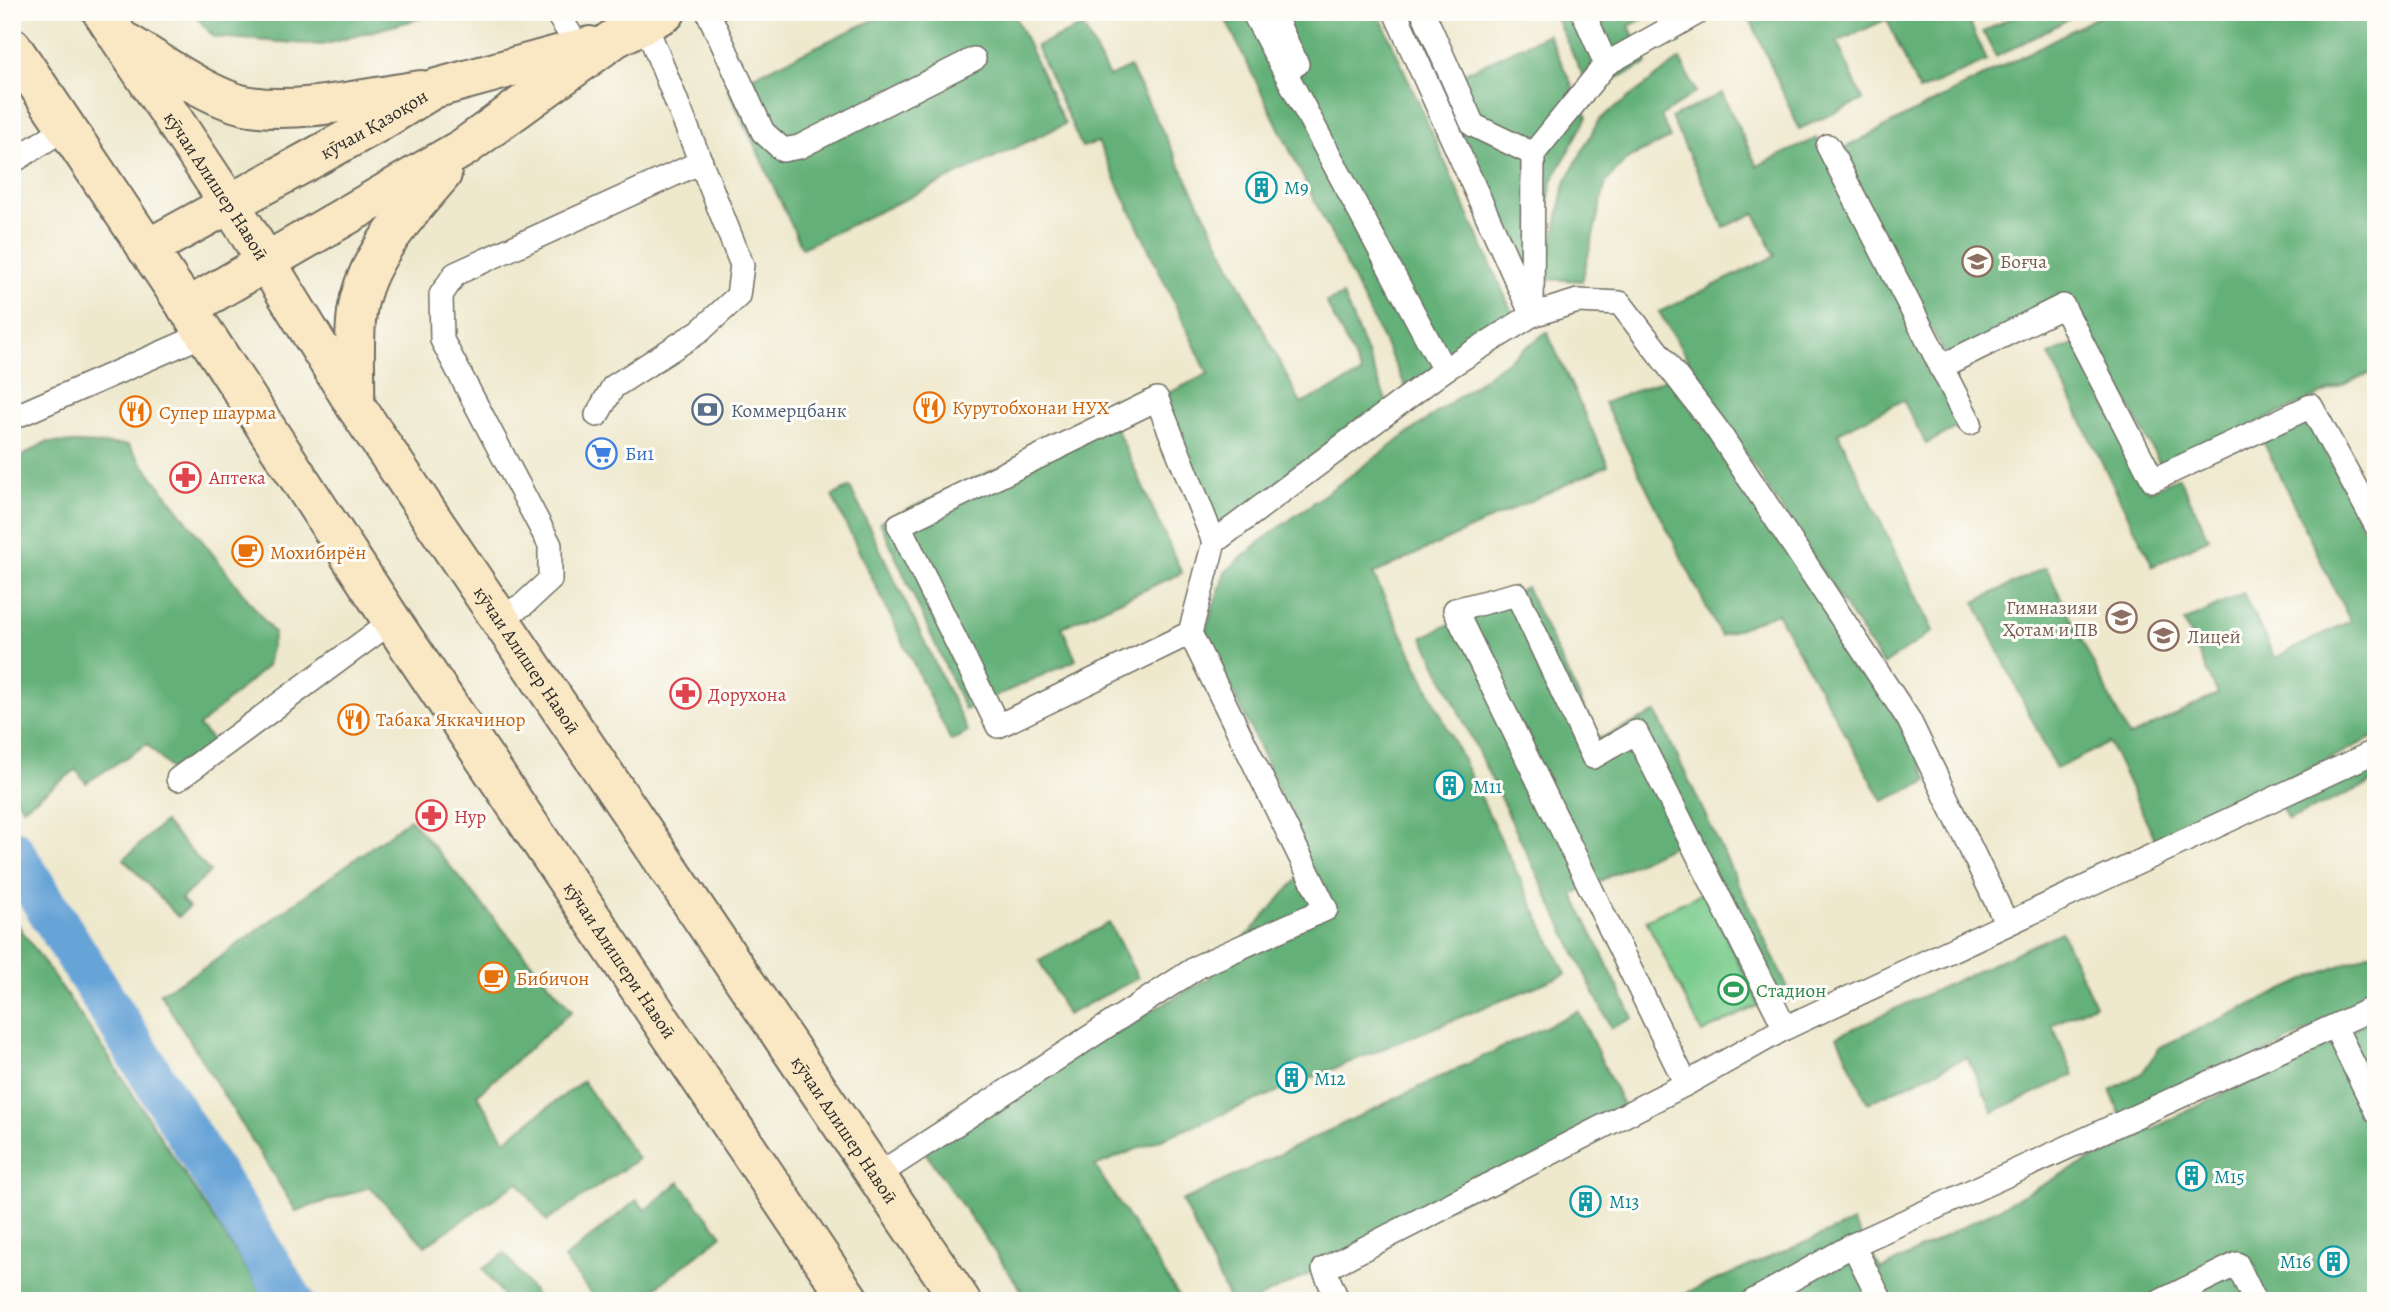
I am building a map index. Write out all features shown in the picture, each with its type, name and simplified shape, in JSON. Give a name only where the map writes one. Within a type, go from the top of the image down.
[{"type":"street","points":[[110,25],[201,87],[248,106],[285,108],[433,89]]},
{"type":"street","name":"кӯчаи Алишер Навоӣ","points":[[110,25],[228,203],[355,405],[961,1301]]},
{"type":"street","name":"кӯчаи Қазоқон","points":[[147,249],[379,122],[433,89],[627,31]]},
{"type":"street","points":[[196,321],[266,262],[463,148],[627,31]]},
{"type":"street","points":[[12,47],[196,321],[392,621]]},
{"type":"street","points":[[355,405],[357,310],[374,264],[398,224],[463,148]]},
{"type":"street","name":"кӯчаи Алишери Навоӣ","points":[[392,621],[850,1301]]},
{"type":"lane","points":[[556,12],[627,31],[701,162],[742,265],[738,296],[700,331],[613,387],[597,415]]},
{"type":"lane","points":[[708,12],[763,132],[783,150],[799,147],[974,59]]},
{"type":"lane","points":[[1253,12],[1444,370]]},
{"type":"lane","points":[[1272,12],[1444,370]]},
{"type":"lane","points":[[1395,12],[1532,315]]},
{"type":"lane","points":[[1423,12],[1473,125],[1533,154]]},
{"type":"lane","points":[[1583,12],[1606,64]]},
{"type":"lane","points":[[1532,315],[1533,154],[1606,64],[1699,12]]},
{"type":"lane","points":[[12,162],[65,128]]},
{"type":"lane","points":[[1828,146],[1970,423]]},
{"type":"lane","points":[[498,619],[524,604],[550,580],[550,545],[442,340],[441,295],[455,274],[701,162]]},
{"type":"lane","points":[[1214,542],[1444,370],[1532,315],[1578,301],[1620,303],[1716,428],[1909,720],[2007,924]]},
{"type":"lane","points":[[1941,367],[2063,306],[2153,480],[2311,406],[2376,525]]},
{"type":"lane","points":[[12,418],[196,321]]},
{"type":"lane","points":[[876,1176],[1199,966],[1326,909],[1190,633],[1214,542],[1157,399],[899,525],[998,726],[1190,633]]},
{"type":"lane","points":[[1686,1084],[1455,610],[1517,594],[1592,757],[1636,732],[1785,1028]]},
{"type":"lane","points":[[178,779],[392,621]]},
{"type":"lane","points":[[1338,1301],[1324,1269],[1686,1084],[1785,1028],[2376,751]]},
{"type":"lane","points":[[1762,1299],[1853,1245],[2376,1007]]},
{"type":"lane","points":[[2335,1027],[2376,1111]]},
{"type":"lane","points":[[1853,1245],[1881,1301]]},
{"type":"lane","points":[[2161,1301],[2237,1264],[2255,1301]]},
{"type":"green space","points":[[192,12],[444,12],[322,45],[214,37]]},
{"type":"green space","points":[[890,12],[1013,12],[1065,124],[802,248],[728,88]]},
{"type":"green space","points":[[1236,12],[1378,12],[1512,312],[1406,387],[1225,18]]},
{"type":"green space","points":[[1553,12],[1657,12],[1629,26],[1647,64],[1590,91]]},
{"type":"green space","points":[[1758,12],[1965,12],[1987,61],[1919,91],[1887,19],[1837,42],[1863,100],[1799,129],[1749,16]]},
{"type":"green space","points":[[2021,12],[2082,12],[1996,57],[1983,32]]},
{"type":"green space","points":[[2107,12],[2368,12],[2376,27],[2376,370],[2161,466],[2071,296],[1946,357],[1837,152]]},
{"type":"green space","points":[[1083,26],[1109,77],[1130,67],[1301,404],[1362,374],[1326,302],[1343,295],[1388,405],[1208,539],[1150,402],[1208,374],[1098,142],[1082,147],[1036,46]]},
{"type":"green space","points":[[1548,34],[1587,117],[1552,181],[1534,279],[1523,283],[1439,85]]},
{"type":"green space","points":[[1680,59],[1696,92],[1661,116],[1670,138],[1627,159],[1606,182],[1582,281],[1545,279],[1565,183],[1599,120]]},
{"type":"green space","points":[[1722,93],[1757,166],[1817,138],[1965,423],[1926,444],[1903,400],[1838,433],[1933,631],[1883,665],[1733,434],[1659,312],[1775,256],[1755,213],[1724,227],[1671,118]]},
{"type":"green space","points":[[1547,332],[1608,465],[1373,574],[1566,974],[1095,1166],[1182,1301],[1029,1301],[918,1142],[1208,979],[1303,873],[1276,783],[1205,632],[1225,572],[1261,541]]},
{"type":"green space","points":[[2075,343],[2149,491],[2179,477],[2209,538],[2153,566],[2049,355]]},
{"type":"green space","points":[[1668,378],[1710,433],[1905,725],[1928,781],[1883,801],[1777,613],[1721,636],[1604,403]]},
{"type":"green space","points":[[2308,415],[2376,554],[2376,736],[2157,843],[2109,743],[2056,769],[1975,602],[2046,567],[2129,737],[2218,694],[2184,622],[2243,593],[2275,658],[2350,621],[2261,437]]},
{"type":"green space","points":[[1111,417],[1182,573],[1062,627],[1076,660],[965,710],[880,522]]},
{"type":"green space","points":[[46,442],[128,445],[274,633],[267,666],[199,726],[219,748],[184,783],[147,744],[86,783],[76,770],[23,808],[12,793],[12,462]]},
{"type":"green space","points":[[850,487],[968,732],[951,741],[832,496]]},
{"type":"green space","points":[[1526,587],[1599,739],[1656,712],[1793,998],[1763,1013],[1680,842],[1573,894],[1633,1018],[1611,1028],[1423,637]]},
{"type":"green space","points":[[2376,755],[2376,781],[2288,820],[2278,800]]},
{"type":"green space","points":[[410,819],[572,1011],[477,1095],[505,1140],[583,1081],[638,1159],[547,1221],[518,1182],[425,1246],[370,1187],[296,1211],[160,993],[209,965]]},
{"type":"green space","points":[[164,822],[210,872],[181,899],[189,907],[178,917],[124,859]]},
{"type":"green space","points":[[1708,890],[1765,1002],[1702,1033],[1646,920]]},
{"type":"green space","points":[[12,916],[103,1048],[267,1301],[12,1301]]},
{"type":"green space","points":[[1109,923],[1138,978],[1067,1015],[1039,960]]},
{"type":"green space","points":[[2061,932],[2095,1004],[2052,1025],[2074,1075],[1993,1112],[1967,1057],[1868,1103],[1837,1036]]},
{"type":"green space","points":[[2376,951],[2376,997],[2124,1124],[2110,1090],[2142,1073],[2160,1047],[2309,978]]},
{"type":"green space","points":[[1578,1011],[1630,1120],[1253,1301],[1230,1301],[1182,1201]]},
{"type":"green space","points":[[2376,1017],[2376,1301],[1667,1301],[1853,1222],[1881,1270],[2090,1160]]},
{"type":"green space","points":[[679,1182],[722,1235],[639,1301],[597,1301],[564,1259],[637,1200],[645,1210]]},
{"type":"green space","points":[[505,1253],[540,1301],[507,1301],[483,1269]]},
{"type":"waterway","points":[[12,851],[292,1301]]},
{"type":"place","name":"М9","points":[[1261,187]]},
{"type":"place","name":"Боғча","points":[[1977,261]]},
{"type":"place","name":"Курутобхонаи НУХ","points":[[929,407]]},
{"type":"place","name":"Коммерцбанк","points":[[708,410]]},
{"type":"place","name":"Супер шаурма","points":[[136,412]]},
{"type":"place","name":"Би1","points":[[602,453]]},
{"type":"place","name":"Аптека","points":[[186,477]]},
{"type":"place","name":"Мохибирён","points":[[247,552]]},
{"type":"place","name":"Гимназияи Ҳотам и ПВ","points":[[2121,618]]},
{"type":"place","name":"Лицей","points":[[2164,636]]},
{"type":"place","name":"Дорухона","points":[[685,694]]},
{"type":"place","name":"Табака Яккачинор","points":[[353,719]]},
{"type":"place","name":"М11","points":[[1450,786]]},
{"type":"place","name":"Нур","points":[[431,816]]},
{"type":"place","name":"Бибичон","points":[[493,978]]},
{"type":"place","name":"Стадион","points":[[1733,990]]},
{"type":"place","name":"М12","points":[[1291,1078]]},
{"type":"place","name":"М15","points":[[2191,1176]]},
{"type":"place","name":"М13","points":[[1586,1201]]},
{"type":"place","name":"М16","points":[[2334,1261]]}]
